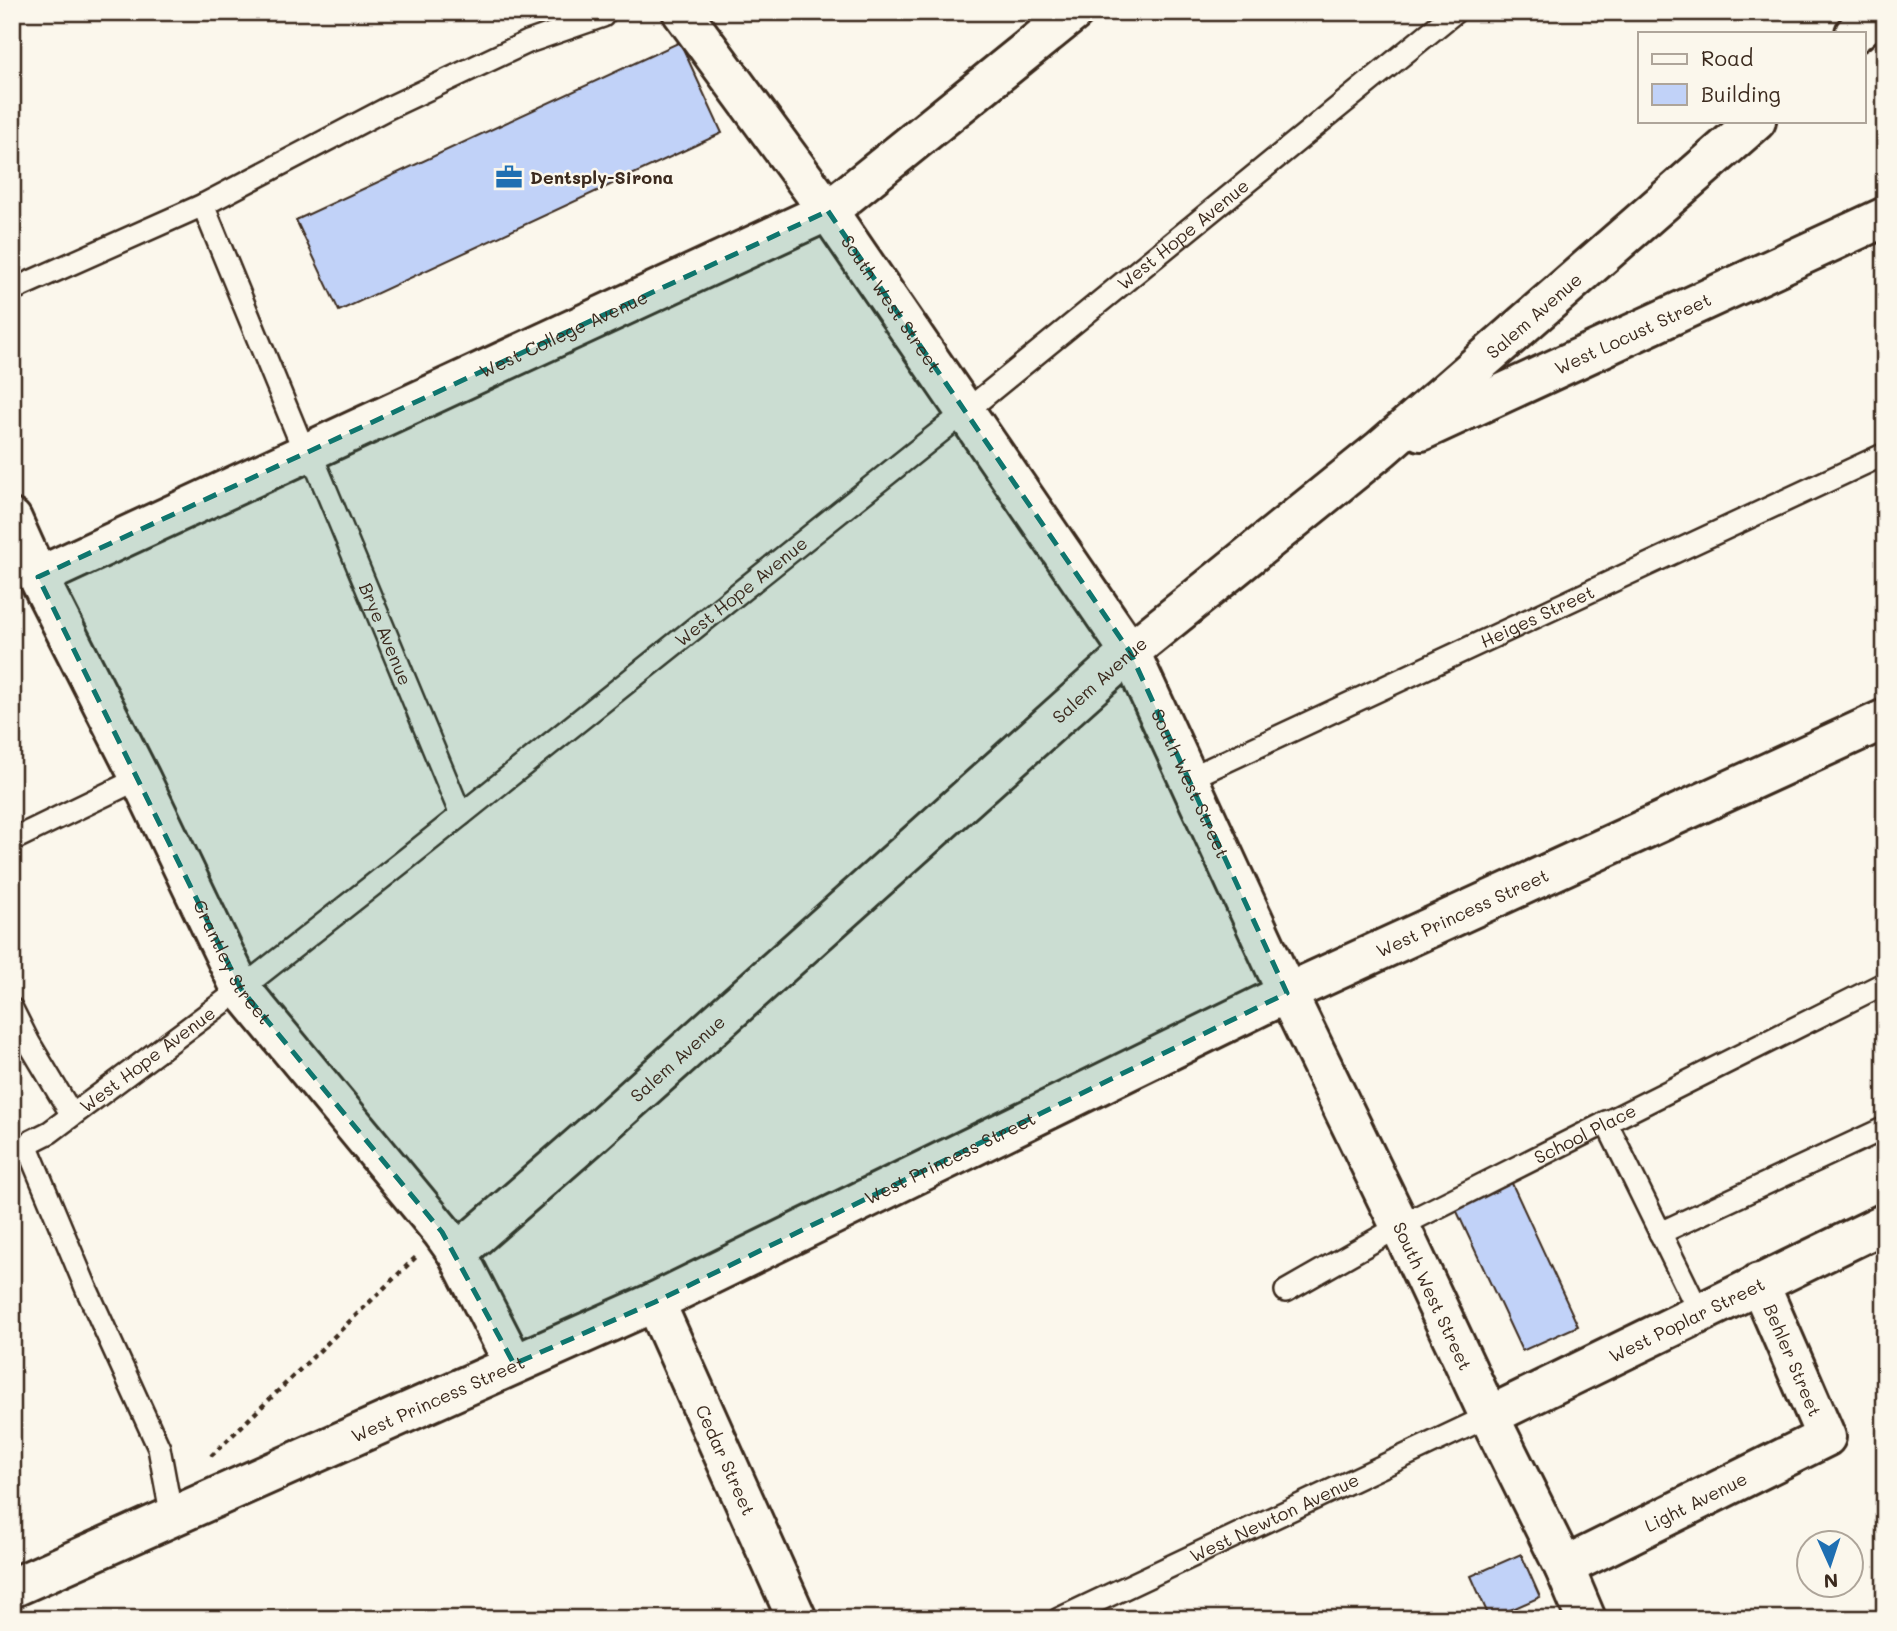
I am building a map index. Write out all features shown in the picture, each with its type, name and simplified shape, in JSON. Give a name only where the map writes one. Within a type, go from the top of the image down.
[{"type":"street","name":"South West Street","points":[[682,12],[828,211],[1130,652],[1287,993],[1564,1567],[1586,1619]]},
{"type":"street","name":"West College Avenue","points":[[25,583],[828,211],[1074,12]]},
{"type":"street","points":[[1857,32],[1880,12]]},
{"type":"street","name":"Salem Avenue","points":[[450,1242],[593,1134],[1130,652],[1381,449],[1755,122]]},
{"type":"street","name":"West Locust Street","points":[[1381,449],[1885,217]]},
{"type":"street","name":"Grantley Street","points":[[12,519],[25,583],[140,778],[241,989],[450,1242],[514,1364]]},
{"type":"street","name":"West Princess Street","points":[[12,1588],[170,1508],[655,1302],[1287,993],[1885,719]]},
{"type":"street","name":"West Poplar Street","points":[[1489,1416],[1885,1223]]},
{"type":"street","name":"Behler Street","points":[[1759,1283],[1826,1437]]},
{"type":"street","name":"Cedar Street","points":[[655,1302],[797,1619]]},
{"type":"street","name":"Light Avenue","points":[[1564,1567],[1826,1437]]},
{"type":"lane","name":"West Hope Avenue","points":[[19,1147],[50,1132],[241,989],[965,412],[1455,12]]},
{"type":"lane","points":[[12,290],[203,205],[399,102],[528,42],[603,16]]},
{"type":"lane","name":"Brye Avenue","points":[[203,205],[461,815]]},
{"type":"lane","name":"Heiges Street","points":[[1190,778],[1885,454]]},
{"type":"lane","points":[[12,840],[140,778]]},
{"type":"lane","name":"School Place","points":[[1286,1291],[1400,1226],[1885,983]]},
{"type":"lane","points":[[12,1009],[72,1115]]},
{"type":"lane","points":[[1606,1122],[1699,1312]]},
{"type":"lane","points":[[1660,1233],[1885,1128]]},
{"type":"lane","points":[[19,1147],[159,1448],[170,1508]]},
{"type":"lane","name":"West Newton Avenue","points":[[1059,1619],[1489,1416]]},
{"type":"path","points":[[170,1508],[450,1242]]},
{"type":"highlighted area","points":[[828,211],[1130,652],[1287,993],[655,1302],[514,1364],[442,1232],[241,989],[38,577]]},
{"type":"building","name":"Dentsply-Sirona","points":[[680,42],[722,133],[339,311],[296,220]]},
{"type":"building","points":[[1509,1177],[1578,1326],[1522,1351],[1453,1203]]},
{"type":"building","points":[[1521,1554],[1540,1597],[1490,1619],[1471,1576]]},
{"type":"place","name":"Dentsply-Sirona","points":[[509,177]]}]
